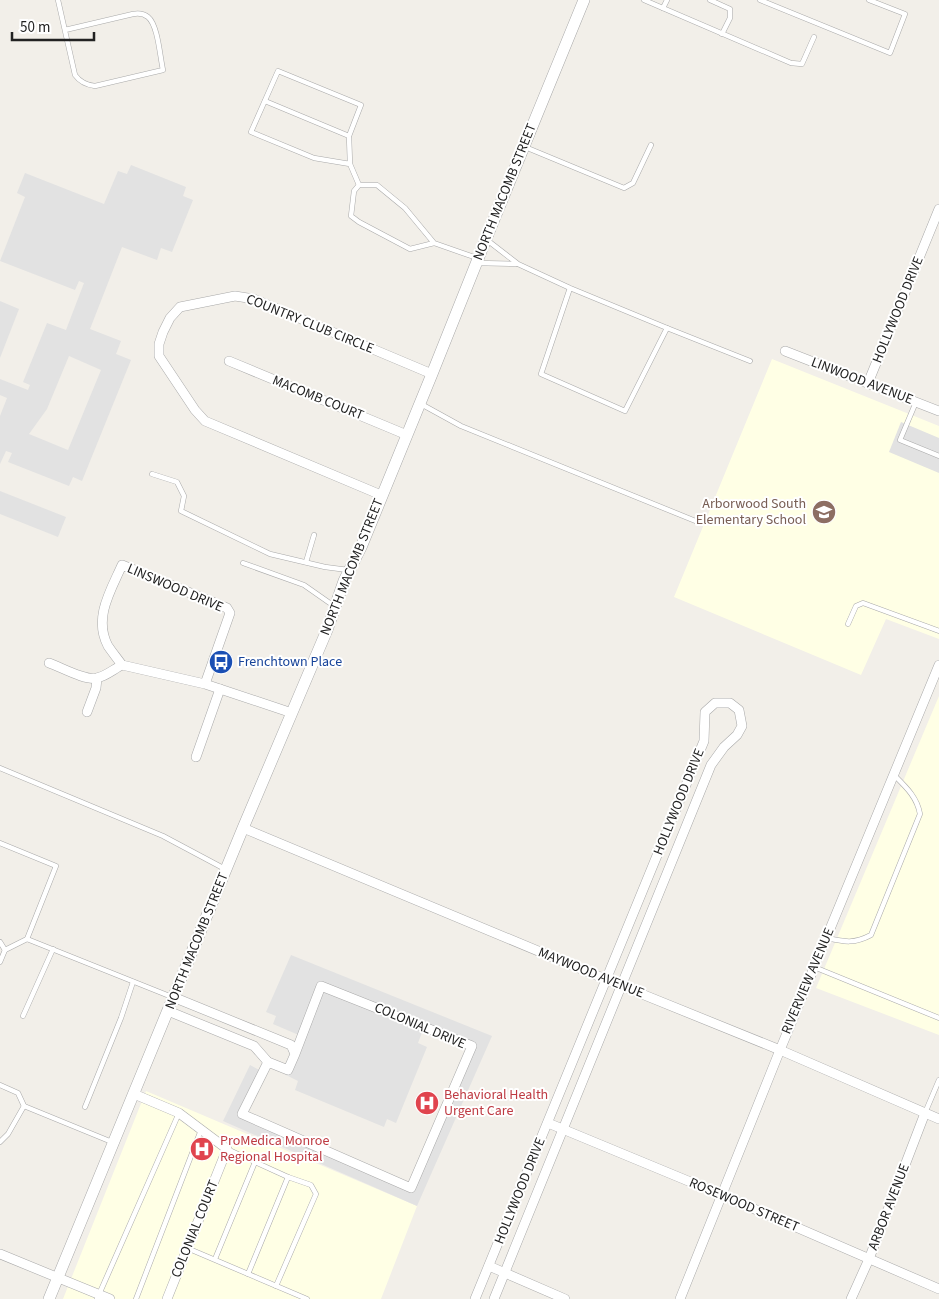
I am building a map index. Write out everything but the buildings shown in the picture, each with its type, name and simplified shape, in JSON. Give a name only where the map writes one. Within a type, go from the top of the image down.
[{"type":"street","name":"NORTH MACOMB STREET","points":[[49,1299],[362,545],[584,0]]},
{"type":"street","name":"HOLLYWOOD DRIVE","points":[[868,383],[939,209]]},
{"type":"street","name":"COUNTRY CLUB CIRCLE","points":[[381,495],[206,421],[195,410],[159,356],[159,344],[163,332],[170,318],[180,306],[235,296],[254,299],[432,374]]},
{"type":"street","name":"LINWOOD AVENUE","points":[[786,351],[939,411]]},
{"type":"street","name":"MACOMB COURT","points":[[229,361],[407,435]]},
{"type":"street","name":"LINSWOOD DRIVE","points":[[122,665],[108,646],[101,620],[122,564],[227,608],[230,612],[205,684]]},
{"type":"street","points":[[49,662],[88,678],[97,678],[122,665],[205,684],[292,713]]},
{"type":"street","name":"RIVERVIEW AVENUE","points":[[680,1299],[780,1050],[939,665]]},
{"type":"street","points":[[87,712],[96,688],[97,678]]},
{"type":"street","points":[[196,757],[220,689]]},
{"type":"street","name":"HOLLYWOOD DRIVE","points":[[475,1299],[704,741],[705,712],[715,703],[730,703],[739,710],[742,726],[737,735],[724,747],[711,765],[494,1299]]},
{"type":"street","name":"MAYWOOD AVENUE","points":[[243,828],[780,1050],[939,1119]]},
{"type":"street","name":"COLONIAL DRIVE","points":[[321,986],[472,1046],[411,1188],[242,1114],[268,1062],[288,1070],[295,1054],[321,986]]},
{"type":"street","points":[[174,997],[291,1045],[295,1054]]},
{"type":"street","points":[[168,1011],[254,1046],[268,1062]]},
{"type":"street","points":[[134,1094],[179,1114],[227,1148]]},
{"type":"street","name":"ARBOR AVENUE","points":[[851,1299],[869,1260],[925,1113]]},
{"type":"street","name":"ROSEWOOD STREET","points":[[548,1122],[939,1289]]},
{"type":"street","name":"COLONIAL COURT","points":[[167,1299],[227,1148]]},
{"type":"street","points":[[0,1254],[98,1297],[110,1299]]},
{"type":"street","points":[[489,1266],[565,1299]]},
{"type":"lane","points":[[58,0],[75,75],[78,80],[95,86],[163,70],[154,26],[149,17],[142,13],[65,30]]},
{"type":"lane","points":[[644,0],[791,63],[802,64],[814,37]]},
{"type":"lane","points":[[663,8],[667,0]]},
{"type":"lane","points":[[710,0],[730,9],[730,18],[722,34]]},
{"type":"lane","points":[[760,0],[890,53],[905,14],[869,0]]},
{"type":"lane","points":[[350,164],[314,158],[251,132],[278,71],[361,105],[350,136],[350,164],[359,185]]},
{"type":"lane","points":[[265,100],[350,136]]},
{"type":"lane","points":[[523,147],[624,188],[633,183],[650,145]]},
{"type":"lane","points":[[359,185],[377,185],[405,208],[434,243],[477,261],[518,264]]},
{"type":"lane","points":[[359,185],[354,191],[351,216],[410,249],[434,243]]},
{"type":"lane","points":[[486,239],[518,264],[570,288],[750,361]]},
{"type":"lane","points":[[570,288],[541,374],[625,411],[667,328]]},
{"type":"lane","points":[[916,402],[900,440],[939,456]]},
{"type":"lane","points":[[420,403],[461,426],[698,522]]},
{"type":"lane","points":[[152,474],[177,482],[184,496],[181,511],[270,554],[326,568],[350,570]]},
{"type":"lane","points":[[306,562],[314,535]]},
{"type":"lane","points":[[243,563],[304,585],[335,607]]},
{"type":"lane","points":[[848,624],[856,606],[863,604],[939,631]]},
{"type":"lane","points":[[0,768],[163,836],[226,870]]},
{"type":"lane","points":[[826,938],[858,942],[871,935],[920,814],[918,803],[908,789],[894,775]]},
{"type":"lane","points":[[0,842],[56,866],[28,939],[5,950],[0,962]]},
{"type":"lane","points":[[28,939],[174,997]]},
{"type":"lane","points":[[0,942],[5,950]]},
{"type":"lane","points":[[23,1016],[53,949]]},
{"type":"lane","points":[[814,967],[939,1018]]},
{"type":"lane","points":[[85,1107],[121,1018],[133,982]]},
{"type":"lane","points":[[925,1113],[939,1080]]},
{"type":"lane","points":[[0,1085],[18,1093],[24,1106],[114,1143]]},
{"type":"lane","points":[[0,1142],[8,1134],[24,1106]]},
{"type":"lane","points":[[98,1297],[179,1114]]},
{"type":"lane","points":[[136,1299],[202,1130]]},
{"type":"lane","points":[[227,1148],[288,1177],[311,1185],[316,1194],[276,1286]]},
{"type":"lane","points":[[214,1259],[255,1162]]},
{"type":"lane","points":[[248,1274],[288,1177]]},
{"type":"lane","points":[[187,1248],[307,1299]]},
{"type":"shaded area","points":[[131,165],[186,187],[183,196],[193,200],[172,252],[161,248],[157,260],[122,247],[90,329],[121,341],[116,354],[131,360],[82,481],[73,477],[69,486],[8,462],[12,453],[6,451],[0,464],[0,416],[7,398],[0,395],[0,379],[28,390],[30,385],[23,382],[47,323],[66,330],[84,283],[79,281],[75,290],[0,261],[25,197],[17,193],[25,173],[104,204],[118,171],[127,174]],"holes":[[[69,356],[101,370],[68,450],[29,434],[47,409]]]},
{"type":"shaded area","points":[[0,301],[19,309],[0,358]]},
{"type":"shaded area","name":"Arborwood South Elementary School","points":[[772,359],[939,426],[939,639],[886,619],[861,675],[674,597]]},
{"type":"shaded area","points":[[901,422],[939,438],[939,473],[889,452]]},
{"type":"shaded area","points":[[0,491],[66,517],[58,537],[0,514]]},
{"type":"shaded area","points":[[939,696],[939,1035],[816,988]]},
{"type":"shaded area","points":[[291,955],[492,1036],[417,1206],[223,1121],[250,1065],[263,1072],[242,1114],[411,1187],[471,1046],[424,1027],[418,1043],[427,1047],[396,1123],[387,1119],[384,1127],[295,1090],[298,1081],[286,1075],[301,1036],[273,1024],[276,1016],[266,1012]]},
{"type":"shaded area","name":"ProMedica Monroe Regional Hospital","points":[[146,1091],[417,1206],[381,1299],[63,1299]]},
{"type":"place","name":"Arborwood South Elementary School","points":[[824,512]]},
{"type":"place","name":"Frenchtown Place","points":[[221,662]]},
{"type":"place","name":"Behavioral Health Urgent Care","points":[[427,1103]]},
{"type":"place","name":"ProMedica Monroe Regional Hospital","points":[[202,1149]]}]
